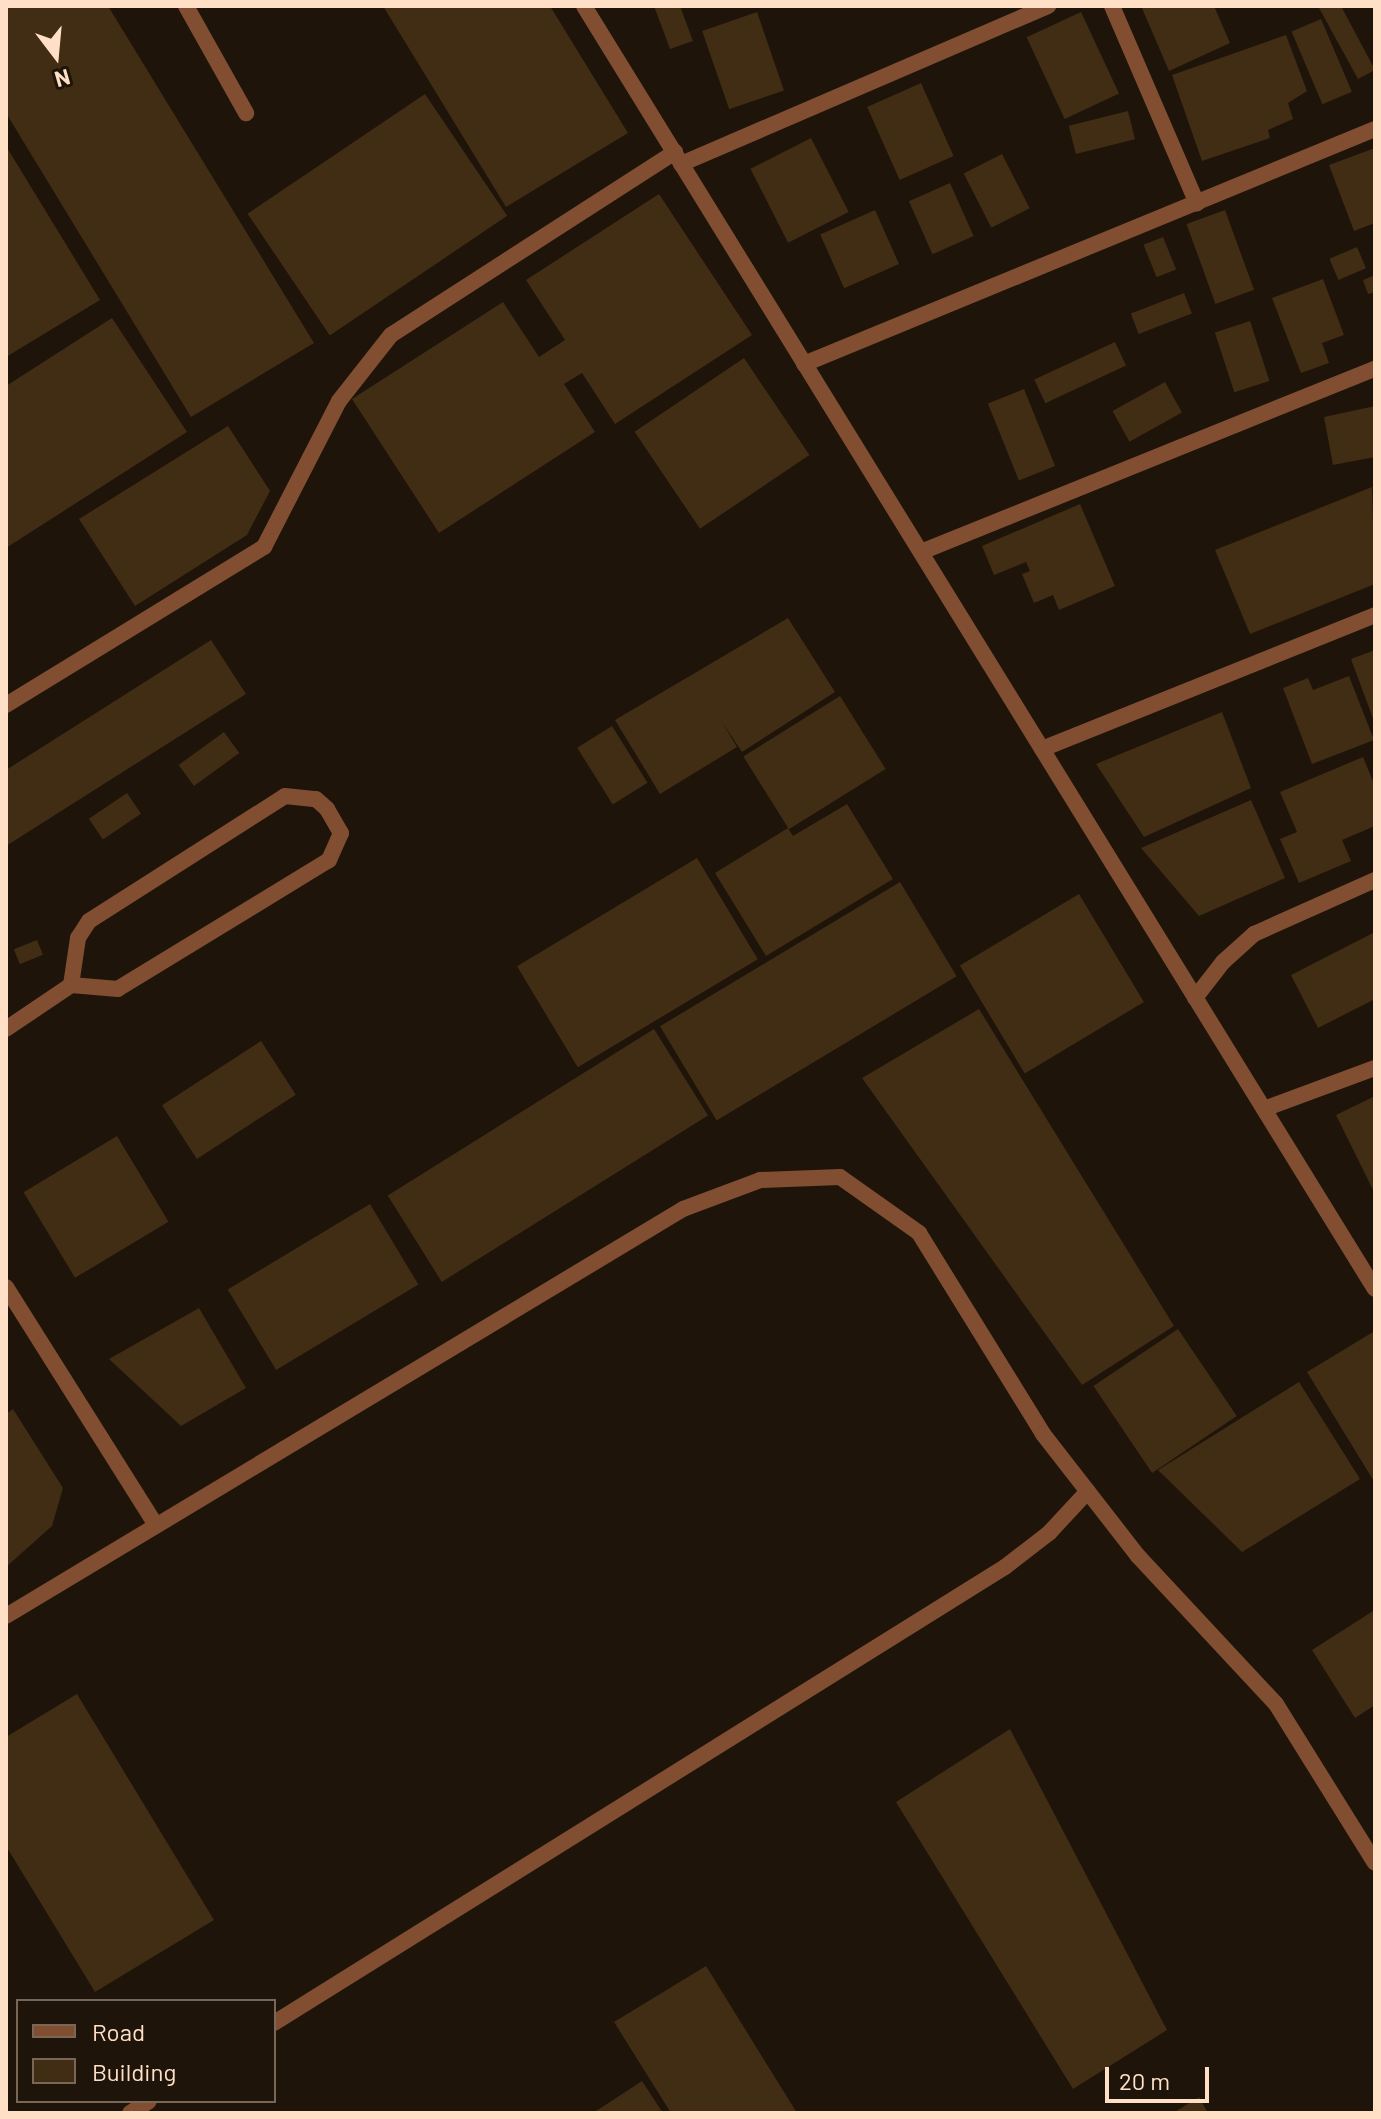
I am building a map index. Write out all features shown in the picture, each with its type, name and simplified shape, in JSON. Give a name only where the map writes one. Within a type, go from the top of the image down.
[{"type":"street","points":[[186,6],[246,113]]},
{"type":"street","points":[[584,6],[1375,1289]]},
{"type":"street","points":[[6,705],[264,547],[339,401],[391,335],[678,158],[1048,6]]},
{"type":"street","points":[[1112,6],[1197,203]]},
{"type":"street","points":[[804,364],[1375,129]]},
{"type":"street","points":[[921,552],[1375,369]]},
{"type":"street","points":[[1042,749],[1375,615]]},
{"type":"street","points":[[6,1029],[71,985],[118,989],[329,860],[341,833],[334,820],[316,799],[301,794],[272,804],[89,921],[78,938],[71,985]]},
{"type":"street","points":[[1195,998],[1223,962],[1254,934],[1375,880]]},
{"type":"street","points":[[1264,1109],[1375,1068]]},
{"type":"street","points":[[6,1616],[683,1209],[760,1180],[840,1177],[919,1233],[1043,1434],[1138,1556],[1276,1704],[1375,1863]]},
{"type":"street","points":[[6,1287],[155,1524]]},
{"type":"street","points":[[276,2022],[1005,1567],[1049,1533],[1088,1491]]},
{"type":"building","points":[[6,6],[108,6],[314,343],[191,417],[6,113]]},
{"type":"building","points":[[383,6],[550,6],[628,133],[506,207]]},
{"type":"building","points":[[654,6],[680,6],[693,41],[670,49]]},
{"type":"building","points":[[1141,6],[1214,6],[1230,43],[1169,71]]},
{"type":"building","points":[[1341,6],[1375,70],[1358,79],[1319,8]]},
{"type":"building","points":[[757,12],[784,90],[729,109],[702,31]]},
{"type":"building","points":[[1081,12],[1119,94],[1065,119],[1027,37]]},
{"type":"building","points":[[1321,19],[1352,92],[1322,104],[1292,32]]},
{"type":"building","points":[[1286,35],[1307,91],[1288,103],[1293,119],[1268,130],[1270,138],[1202,161],[1172,75]]},
{"type":"building","points":[[921,83],[954,156],[900,180],[867,107]]},
{"type":"building","points":[[425,94],[507,216],[330,336],[248,214]]},
{"type":"building","points":[[1128,111],[1135,139],[1076,154],[1069,126]]},
{"type":"building","points":[[811,138],[849,212],[788,243],[750,169]]},
{"type":"building","points":[[6,146],[100,300],[6,357]]},
{"type":"building","points":[[1375,148],[1375,223],[1354,231],[1329,165]]},
{"type":"building","points":[[1002,154],[1030,208],[991,228],[964,174]]},
{"type":"building","points":[[950,183],[974,236],[932,254],[909,201]]},
{"type":"building","points":[[659,194],[752,335],[615,424],[582,373],[564,384],[595,432],[439,533],[352,399],[503,302],[539,357],[565,340],[526,280]]},
{"type":"building","points":[[875,210],[899,264],[844,288],[820,234]]},
{"type":"building","points":[[1225,210],[1254,290],[1216,304],[1186,224]]},
{"type":"building","points":[[1163,237],[1176,269],[1157,277],[1144,245]]},
{"type":"building","points":[[1357,247],[1366,268],[1338,280],[1329,259]]},
{"type":"building","points":[[1375,275],[1375,292],[1368,294],[1363,280]]},
{"type":"building","points":[[1323,279],[1344,335],[1322,343],[1329,363],[1301,373],[1272,298]]},
{"type":"building","points":[[1184,293],[1192,314],[1139,334],[1131,313]]},
{"type":"building","points":[[112,318],[187,432],[6,548],[6,386]]},
{"type":"building","points":[[1250,321],[1269,381],[1234,392],[1215,332]]},
{"type":"building","points":[[1115,342],[1126,366],[1045,403],[1034,380]]},
{"type":"building","points":[[744,358],[809,455],[700,529],[635,432]]},
{"type":"building","points":[[1165,382],[1182,413],[1129,442],[1113,411]]},
{"type":"building","points":[[1024,389],[1055,466],[1019,481],[988,404]]},
{"type":"building","points":[[1375,406],[1375,457],[1333,465],[1324,417]]},
{"type":"building","points":[[228,426],[270,491],[247,535],[135,606],[79,519]]},
{"type":"building","points":[[1372,487],[1375,584],[1250,634],[1215,550]]},
{"type":"building","points":[[1080,504],[1115,586],[1059,610],[1053,595],[1034,603],[1022,574],[1030,571],[1026,562],[994,575],[982,546]]},
{"type":"building","points":[[788,618],[835,692],[742,752],[722,722],[737,747],[660,794],[615,720]]},
{"type":"building","points":[[211,640],[246,694],[6,846],[6,770]]},
{"type":"building","points":[[1375,650],[1375,724],[1351,659]]},
{"type":"building","points":[[1349,676],[1374,740],[1312,764],[1283,688],[1308,678],[1313,690]]},
{"type":"building","points":[[840,696],[886,769],[789,829],[743,756]]},
{"type":"building","points":[[1222,712],[1251,788],[1144,837],[1096,764]]},
{"type":"building","points":[[612,726],[648,783],[613,805],[577,748]]},
{"type":"building","points":[[224,732],[239,753],[194,786],[179,765]]},
{"type":"building","points":[[1363,757],[1375,786],[1375,826],[1342,840],[1351,861],[1299,883],[1280,839],[1297,832],[1280,792]]},
{"type":"building","points":[[127,793],[141,814],[103,839],[89,819]]},
{"type":"building","points":[[1251,800],[1285,878],[1199,916],[1141,848]]},
{"type":"building","points":[[847,804],[893,879],[766,956],[715,873],[788,828],[793,836]]},
{"type":"building","points":[[697,858],[758,959],[578,1067],[517,966]]},
{"type":"building","points":[[900,882],[957,976],[717,1120],[660,1026]]},
{"type":"building","points":[[1079,894],[1144,1002],[1025,1074],[960,966]]},
{"type":"building","points":[[1373,933],[1375,999],[1318,1028],[1291,975]]},
{"type":"building","points":[[37,940],[43,955],[20,964],[14,949]]},
{"type":"building","points":[[979,1009],[1174,1326],[1082,1385],[862,1078]]},
{"type":"building","points":[[654,1029],[708,1116],[442,1282],[388,1195]]},
{"type":"building","points":[[261,1041],[296,1095],[197,1159],[162,1105]]},
{"type":"building","points":[[1375,1096],[1375,1194],[1336,1115]]},
{"type":"building","points":[[117,1136],[169,1222],[75,1278],[24,1192]]},
{"type":"building","points":[[370,1204],[418,1285],[276,1370],[228,1289]]},
{"type":"building","points":[[199,1308],[246,1388],[181,1426],[109,1359]]},
{"type":"building","points":[[1178,1329],[1237,1416],[1152,1473],[1093,1386]]},
{"type":"building","points":[[1373,1332],[1375,1336],[1375,1483],[1307,1372]]},
{"type":"building","points":[[1299,1382],[1360,1479],[1242,1552],[1158,1470]]},
{"type":"building","points":[[13,1409],[63,1488],[52,1526],[6,1567],[6,1414]]},
{"type":"building","points":[[1373,1611],[1375,1705],[1355,1718],[1312,1650]]},
{"type":"building","points":[[77,1694],[214,1920],[95,1992],[6,1846],[6,1737]]},
{"type":"building","points":[[1010,1729],[1167,2030],[1073,2089],[896,1802]]},
{"type":"building","points":[[706,1966],[797,2113],[671,2113],[614,2022]]},
{"type":"building","points":[[642,2081],[663,2113],[593,2113]]},
{"type":"building","points":[[1199,2097],[1208,2113],[1173,2113]]}]
